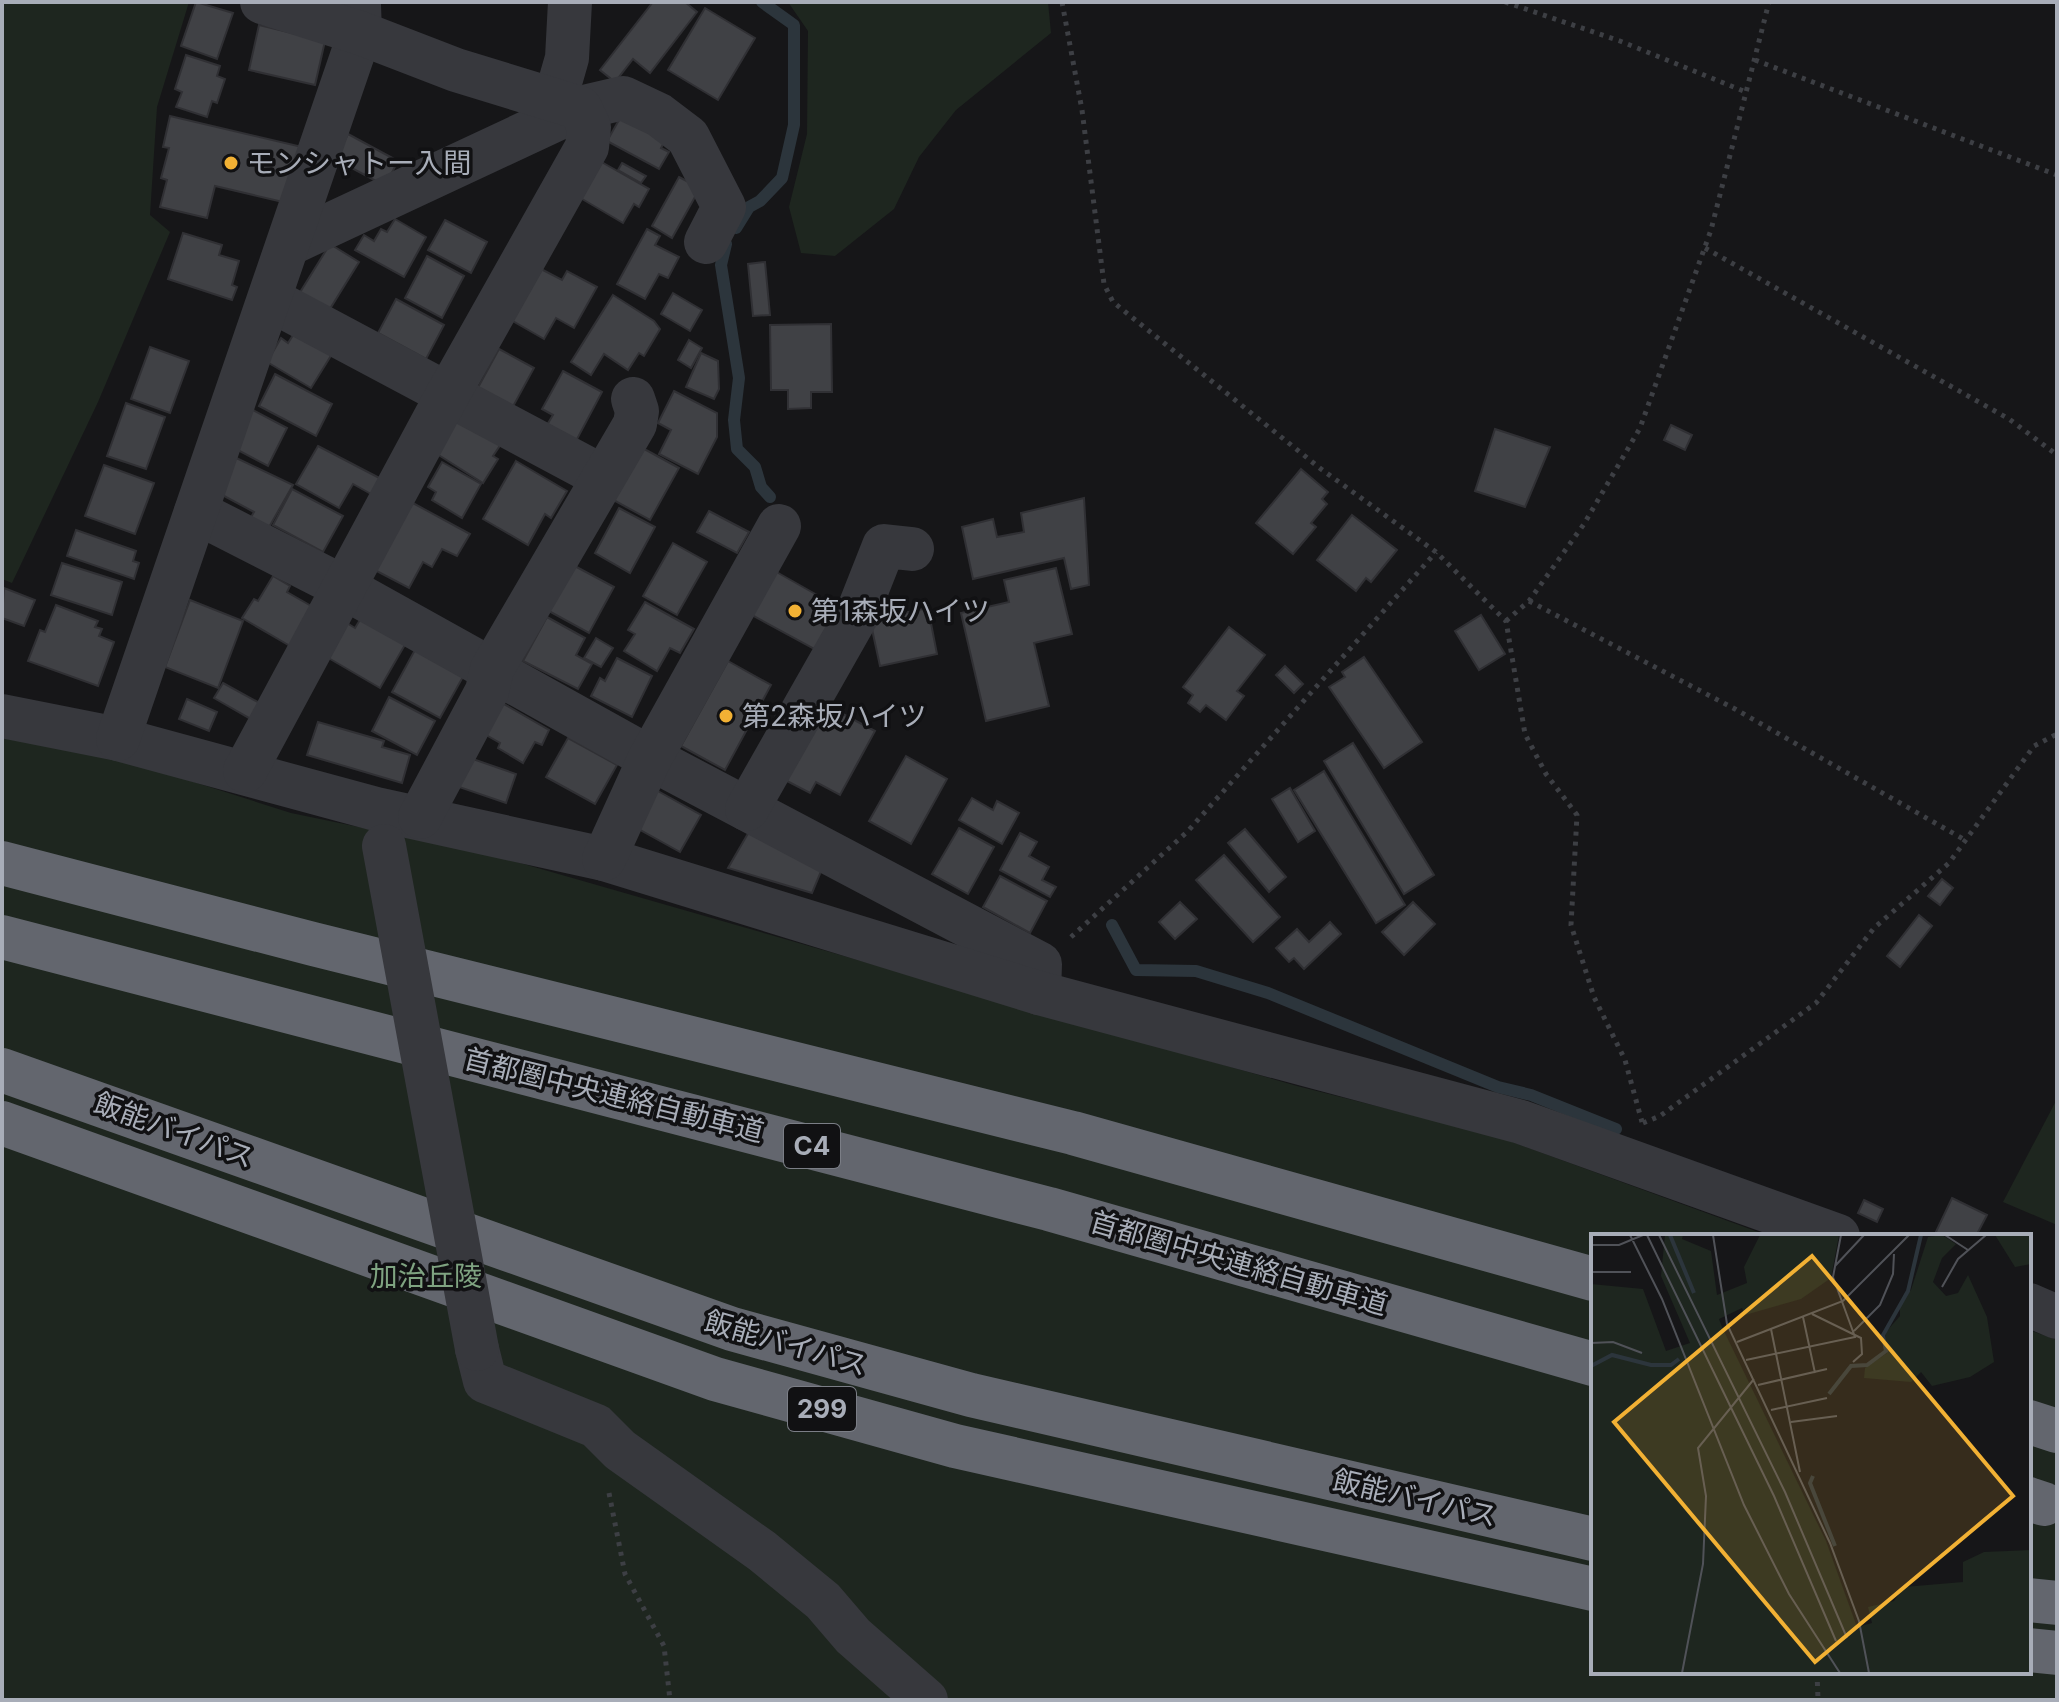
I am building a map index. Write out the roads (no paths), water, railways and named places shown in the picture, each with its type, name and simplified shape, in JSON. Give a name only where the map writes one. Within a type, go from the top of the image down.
[{"type":"highway","points":[[22,867],[313,944],[1073,1133],[1591,1278]]},
{"type":"highway","name":"首都圏中央連絡自動車道","points":[[14,940],[1049,1209],[1591,1363]]},
{"type":"highway","name":"飯能バイパス","points":[[2,1070],[732,1329],[971,1395],[1591,1539]]},
{"type":"highway","name":"飯能バイパス","points":[[2,1123],[75,1146],[715,1379],[955,1446],[1591,1589]]},
{"type":"highway","points":[[2031,1423],[2057,1431]]},
{"type":"highway","points":[[2031,1600],[2057,1603]]},
{"type":"highway","points":[[2031,1650],[2057,1653]]},
{"type":"street","points":[[245,771],[448,394],[587,147],[589,127],[568,104],[456,70],[359,17],[262,2]]},
{"type":"street","points":[[568,104],[570,2]]},
{"type":"street","points":[[118,739],[271,300],[359,17]]},
{"type":"street","points":[[289,244],[568,104],[623,98],[659,115],[688,137],[724,207],[706,242]]},
{"type":"street","points":[[271,300],[603,477]]},
{"type":"street","points":[[420,817],[487,691],[492,669],[635,424],[637,411],[633,399]]},
{"type":"street","points":[[196,512],[343,587],[747,809],[1039,978]]},
{"type":"street","points":[[604,859],[650,758],[779,526]]},
{"type":"street","points":[[747,809],[856,617],[884,546],[912,549]]},
{"type":"street","points":[[2,716],[118,739],[245,771],[380,828],[420,817],[604,859],[1039,978],[1521,1122],[1642,1144],[1834,1234]]},
{"type":"street","points":[[380,828],[485,1381],[596,1426],[620,1450],[762,1551],[823,1601],[853,1636],[926,1700]]},
{"type":"street","points":[[2031,1306],[2057,1317]]},
{"type":"waterway","points":[[736,228],[749,207],[760,201],[782,178],[794,125],[794,25],[762,2]]},
{"type":"waterway","points":[[726,244],[721,265],[739,378],[734,420],[737,449],[755,467],[761,487],[770,497]]},
{"type":"waterway","points":[[1112,925],[1136,970],[1196,971],[1268,993],[1498,1087],[1531,1095],[1616,1129]]},
{"type":"place","name":"モンシャトー入間","points":[[231,163]]},
{"type":"place","name":"第1森坂ハイツ","points":[[795,611]]},
{"type":"place","name":"第2森坂ハイツ","points":[[726,716]]},
{"type":"park label","name":"加治丘陵","points":[[426,1276]]}]
